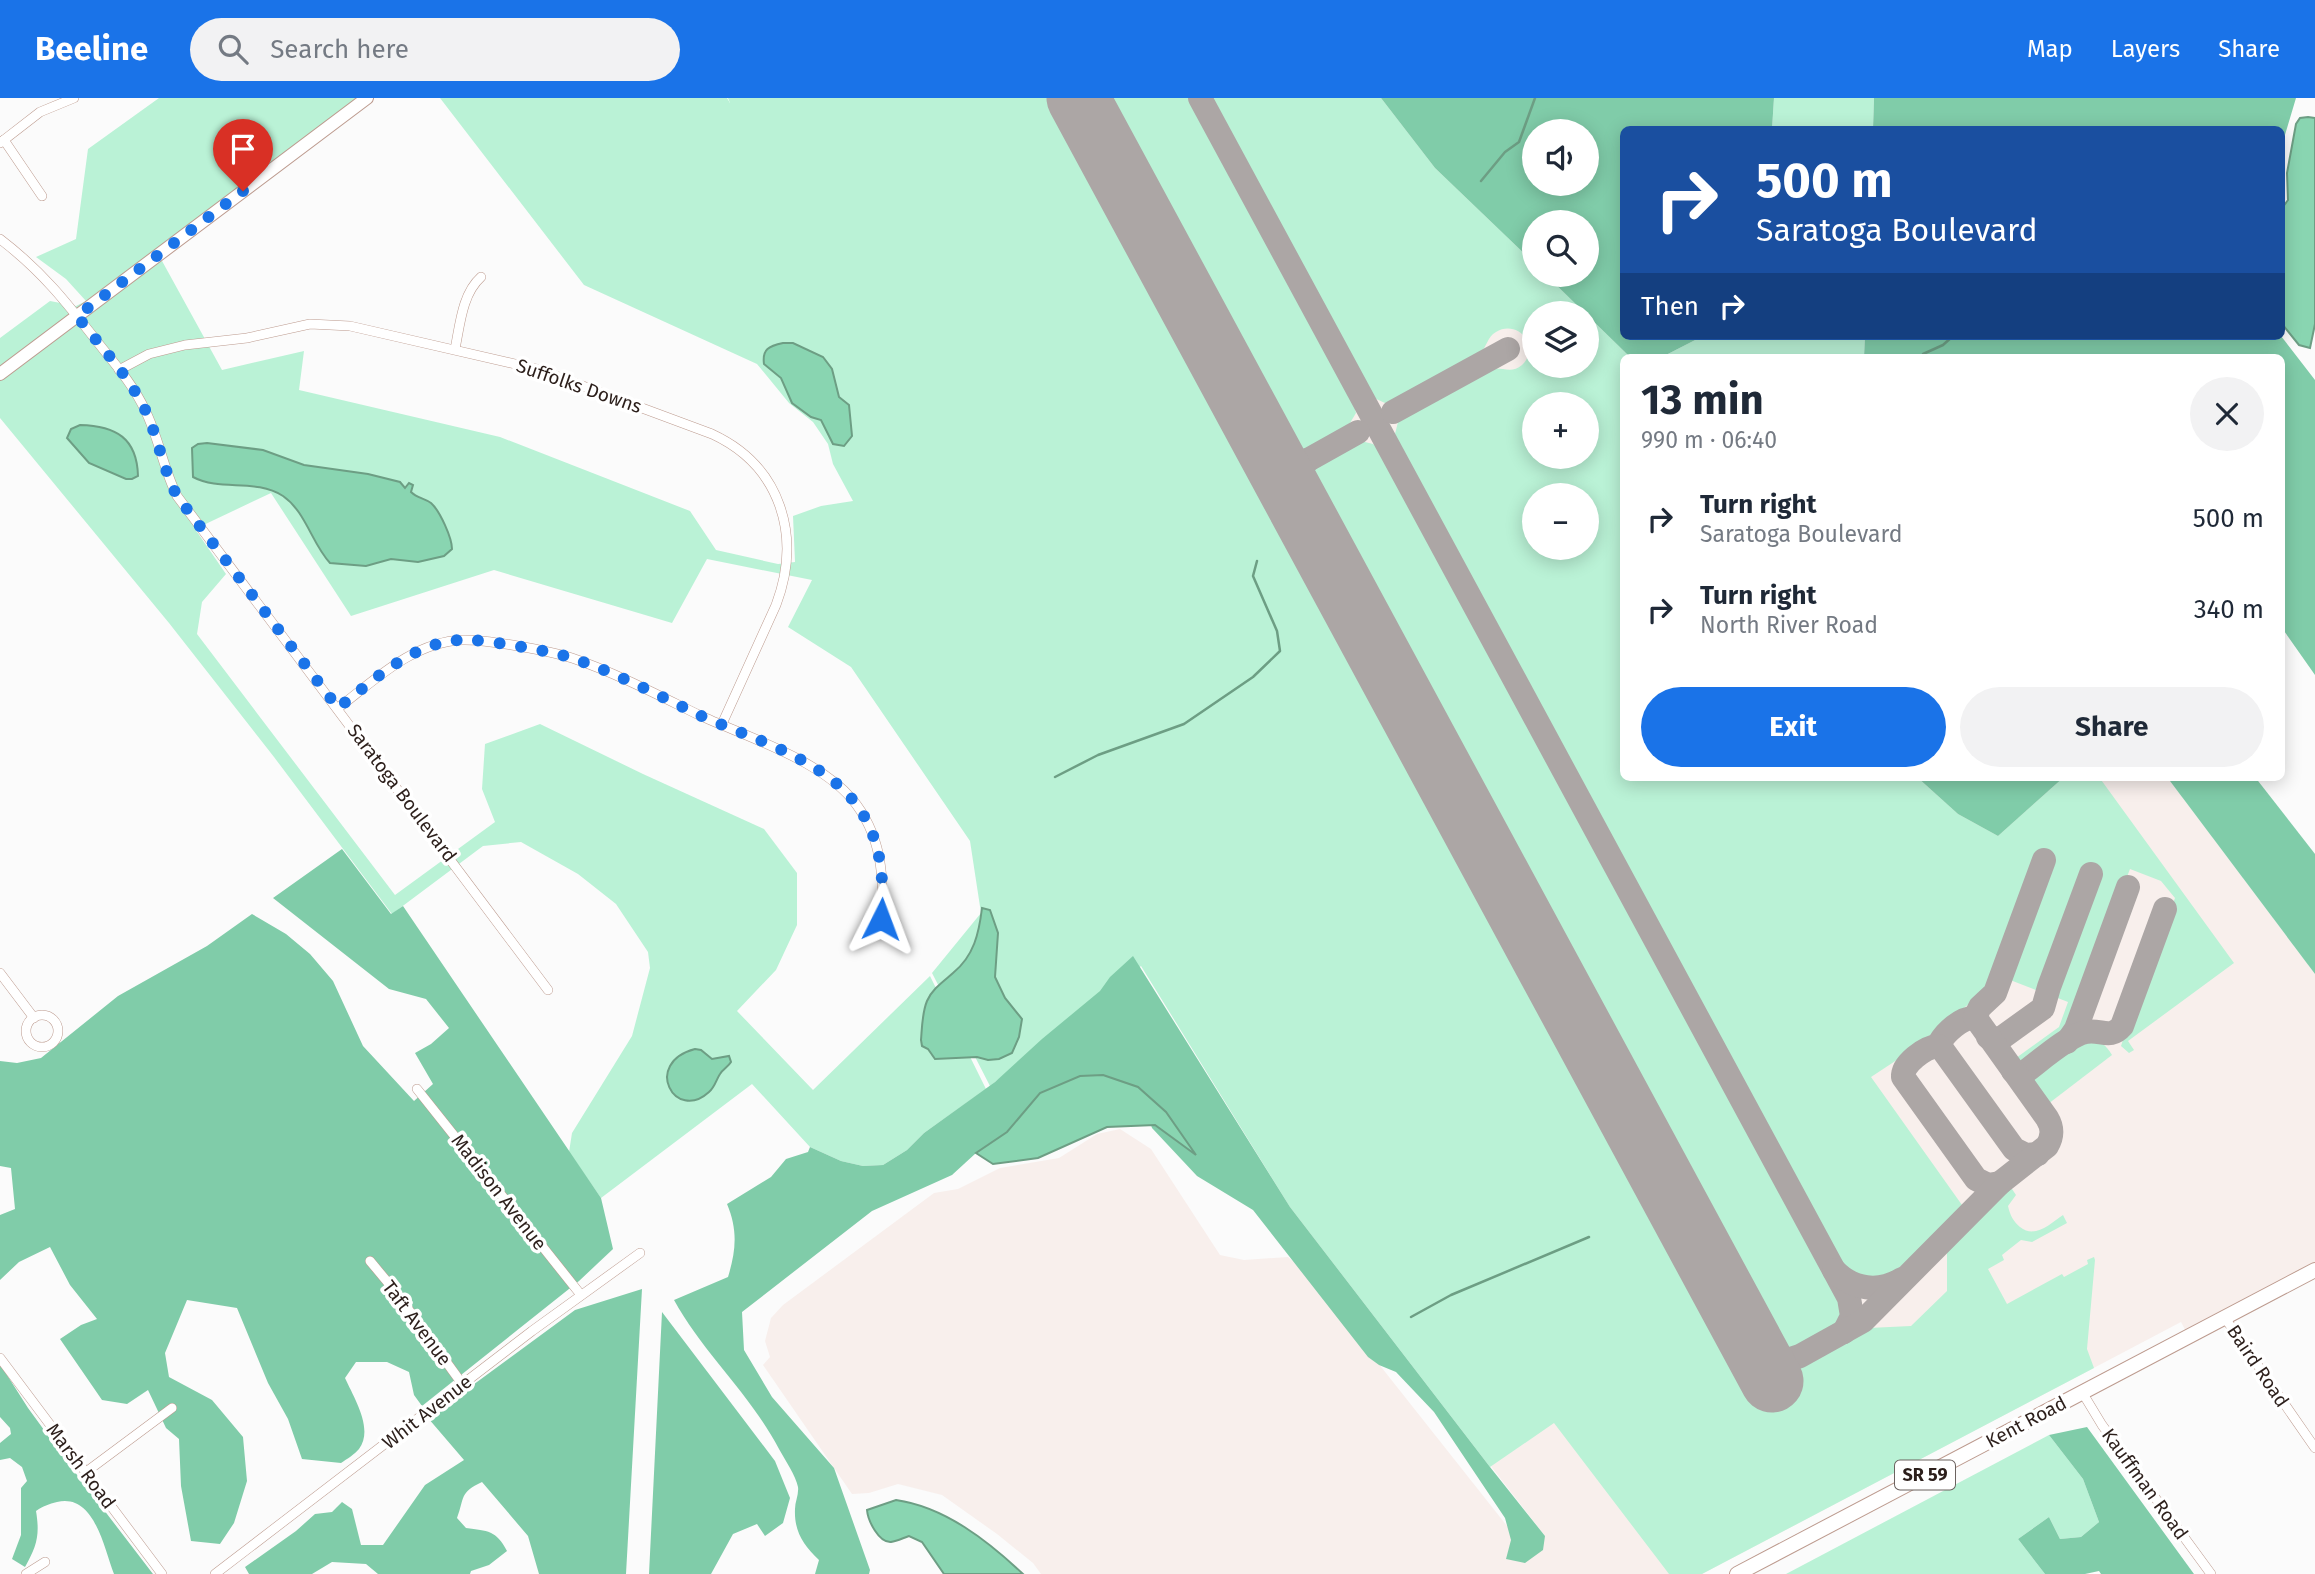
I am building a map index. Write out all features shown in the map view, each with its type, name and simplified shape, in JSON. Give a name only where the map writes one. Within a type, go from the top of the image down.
[{"type":"main road","name":"Kent Road","points":[[1737,1574],[2315,1270]]},
{"type":"street","points":[[42,196],[2,141],[40,112],[74,98]]},
{"type":"street","points":[[0,374],[367,98]]},
{"type":"street","name":"Saratoga Boulevard","points":[[0,239],[43,275],[119,370],[146,411],[165,471],[177,496],[548,990]]},
{"type":"street","points":[[455,349],[466,299],[471,286],[481,277]]},
{"type":"street","name":"Suffolks Downs","points":[[119,370],[165,349],[247,338],[320,323],[350,326],[537,369],[712,434],[740,451],[764,476],[778,500],[787,538],[787,569],[776,605],[722,724]]},
{"type":"street","points":[[338,708],[406,658],[438,644],[462,640],[571,658],[722,724],[822,773],[849,796],[865,819],[879,853],[883,874],[881,919]]},
{"type":"street","points":[[0,973],[34,1018]]},
{"type":"street","name":"Madison Avenue","points":[[417,1089],[581,1295]]},
{"type":"street","name":"Whit Avenue","points":[[215,1574],[640,1252]]},
{"type":"street","name":"Taft Avenue","points":[[370,1261],[463,1385]]},
{"type":"street","name":"Baird Road","points":[[2225,1318],[2315,1448]]},
{"type":"street","name":"Marsh Road","points":[[0,1358],[162,1574]]},
{"type":"street","name":"Kauffman Road","points":[[2082,1392],[2102,1425],[2211,1574]]},
{"type":"street","points":[[86,1472],[172,1408]]},
{"type":"street","points":[[26,1574],[45,1562]]},
{"type":"shaded area","points":[[159,98],[357,98],[156,250],[222,370],[304,351],[299,390],[500,437],[690,511],[716,550],[778,564],[795,562],[793,516],[821,506],[853,501],[833,464],[828,444],[813,422],[789,403],[757,364],[584,285],[440,98],[727,98],[730,103],[728,98],[1063,98],[1760,1386],[1869,1328],[1911,1326],[1947,1291],[1947,1248],[2010,1186],[2016,1195],[2008,1206],[2012,1218],[2020,1227],[2037,1231],[2063,1215],[2067,1223],[2032,1242],[2021,1240],[2002,1255],[2004,1260],[1988,1269],[2007,1304],[2062,1274],[2064,1277],[2088,1264],[2087,1260],[2094,1257],[2087,1349],[2094,1368],[1702,1574],[1669,1574],[1554,1423],[1490,1467],[1290,1207],[1141,966],[990,1086],[932,973],[981,913],[970,841],[851,667],[788,627],[812,580],[707,559],[672,623],[494,570],[351,616],[271,493],[195,529],[226,574],[202,602],[197,634],[395,895],[495,822],[482,789],[485,744],[540,724],[764,829],[797,873],[797,925],[776,970],[737,1011],[813,1090],[930,976],[986,1089],[924,1133],[907,1150],[883,1165],[863,1166],[841,1161],[810,1147],[752,1084],[601,1198],[569,1152],[572,1133],[632,1036],[650,968],[648,952],[616,904],[578,874],[521,842],[483,846],[392,914],[169,623],[0,418],[0,338],[50,301],[76,306],[86,301],[66,279],[36,257],[76,239],[88,149]]},
{"type":"shaded area","points":[[728,98],[1381,98],[1435,168],[1522,252],[1522,287],[1558,287],[1573,301],[1522,301],[1522,378],[1599,378],[1599,327],[1627,354],[1620,354],[1620,781],[2170,781],[2315,974],[2315,1270],[2189,1337],[2181,1322],[1702,1574],[1041,1574],[1033,1563],[997,1534],[942,1495],[898,1484],[869,1493],[852,1494],[763,1365],[770,1357],[765,1341],[771,1318],[783,1305],[934,1193],[958,1189],[1000,1168],[1059,1158],[1097,1134],[1120,1129],[1151,1149],[1220,1255],[1244,1260],[1288,1257],[1306,1272],[1530,1555],[1545,1536],[1290,1207],[823,228]]},
{"type":"shaded area","points":[[1093,98],[1190,98],[1353,400],[1356,413],[1347,428],[1301,452],[1288,449],[1278,440]]},
{"type":"shaded area","points":[[1209,98],[1381,98],[1435,168],[1522,252],[1522,287],[1558,287],[1573,301],[1522,301],[1522,334],[1509,329],[1496,332],[1474,358],[1404,396],[1385,403],[1372,397]]},
{"type":"shaded area","points":[[1381,98],[1774,98],[1772,126],[1620,126],[1620,340],[1695,340],[1668,354],[1627,354],[1599,327],[1599,301],[1573,301],[1558,287],[1599,287],[1599,210],[1522,210],[1522,252],[1435,168]]},
{"type":"shaded area","points":[[1774,98],[1874,98],[1873,126],[1772,126]]},
{"type":"shaded area","points":[[1874,98],[2296,98],[2285,135],[2285,126],[1873,126]]},
{"type":"shaded area","points":[[2300,118],[2315,118],[2315,324],[2310,348],[2299,345],[2285,328],[2287,173],[2296,124]]},
{"type":"shaded area","points":[[1599,327],[1627,354],[1620,354],[1620,781],[1921,781],[1958,814],[1998,836],[2060,781],[2102,781],[2234,963],[2128,1041],[2134,1050],[2129,1053],[2121,1046],[2175,898],[2161,881],[2130,869],[2069,1028],[2060,1038],[2020,1064],[2016,1058],[2059,1027],[2068,1002],[2050,995],[2094,875],[2087,872],[2041,992],[2005,978],[2049,858],[2040,855],[1991,986],[1912,1050],[1871,1077],[1962,1205],[1949,1222],[1911,1258],[1886,1275],[1873,1279],[1860,1278],[1848,1270],[1836,1255],[1398,448],[1395,434],[1398,422],[1429,401],[1484,371],[1518,368],[1522,365],[1522,378],[1599,378]]},
{"type":"shaded area","points":[[1695,340],[1865,340],[1864,354],[1668,354]]},
{"type":"shaded area","points":[[1865,340],[2284,340],[2315,380],[2315,675],[2285,632],[2285,354],[1864,354]]},
{"type":"shaded area","points":[[783,343],[793,343],[823,357],[832,369],[839,397],[849,405],[852,436],[844,446],[833,444],[821,420],[811,417],[792,403],[781,378],[764,364],[764,355],[768,349]]},
{"type":"shaded area","points":[[80,425],[104,428],[129,443],[137,463],[138,476],[126,479],[89,463],[67,438],[71,429]]},
{"type":"shaded area","points":[[1361,441],[1373,444],[1380,450],[1840,1299],[1843,1314],[1838,1324],[1805,1344],[1781,1351],[1773,1348],[1766,1340],[1305,489],[1304,481],[1311,468]]},
{"type":"shaded area","points":[[207,443],[263,450],[304,465],[368,474],[400,482],[405,488],[409,483],[413,485],[411,492],[431,503],[438,512],[448,532],[452,549],[444,556],[418,562],[391,559],[366,566],[330,563],[298,511],[283,496],[261,488],[215,484],[193,477],[192,448]]},
{"type":"shaded area","points":[[1921,781],[2060,781],[1998,836],[1958,814]]},
{"type":"shaded area","points":[[2170,781],[2258,781],[2315,854],[2315,974]]},
{"type":"shaded area","points":[[342,849],[391,914],[403,906],[601,1198],[613,1249],[579,1281],[422,1406],[414,1395],[409,1372],[387,1362],[356,1362],[345,1378],[364,1423],[363,1441],[353,1455],[341,1463],[302,1459],[288,1419],[268,1383],[237,1308],[187,1300],[165,1353],[169,1377],[212,1400],[243,1437],[247,1481],[234,1523],[220,1544],[191,1541],[181,1486],[179,1439],[166,1428],[148,1390],[127,1404],[102,1400],[60,1339],[81,1325],[97,1319],[70,1285],[50,1247],[19,1262],[0,1280],[0,1215],[15,1209],[11,1168],[0,1166],[0,1061],[17,1063],[41,1058],[118,996],[207,946],[252,914],[286,934],[310,954],[333,981],[363,1046],[414,1101],[433,1084],[415,1053],[431,1044],[449,1028],[426,999],[389,989],[273,898]]},
{"type":"shaded area","points":[[982,908],[990,910],[998,933],[995,977],[1005,998],[1022,1019],[1019,1037],[1012,1053],[999,1059],[935,1059],[928,1049],[922,1046],[925,1006],[932,993],[971,952]]},
{"type":"shaded area","points":[[1133,956],[1290,1207],[1545,1536],[1543,1550],[1525,1563],[1506,1559],[1511,1540],[1505,1518],[1434,1412],[1396,1372],[1368,1357],[1253,1210],[1197,1176],[1152,1128],[1138,1087],[1040,1093],[1007,1132],[976,1153],[952,1175],[872,1211],[742,1312],[744,1350],[772,1397],[834,1468],[870,1570],[869,1574],[815,1574],[819,1560],[804,1543],[796,1524],[798,1487],[793,1473],[755,1410],[699,1338],[674,1300],[728,1277],[735,1240],[727,1204],[771,1177],[786,1159],[808,1152],[810,1147],[841,1161],[863,1166],[883,1165],[907,1150],[924,1133],[995,1082],[1100,991],[1110,977]]},
{"type":"shaded area","points":[[2088,1039],[2102,1044],[2112,1055],[2048,1104],[2032,1081],[2034,1076]]},
{"type":"shaded area","points":[[695,1049],[701,1050],[712,1059],[729,1056],[731,1062],[721,1072],[709,1092],[696,1100],[685,1100],[676,1096],[669,1087],[667,1077],[670,1066],[679,1056]]},
{"type":"shaded area","points":[[1103,1075],[1138,1087],[1166,1112],[1196,1155],[1155,1125],[1107,1127],[1038,1158],[993,1164],[976,1153],[1007,1132],[1040,1093],[1080,1076]]},
{"type":"shaded area","points":[[642,1289],[626,1574],[539,1574],[528,1536],[482,1482],[466,1493],[457,1518],[466,1528],[495,1535],[507,1551],[489,1565],[471,1571],[470,1574],[378,1574],[366,1564],[332,1562],[312,1574],[249,1574],[245,1567],[315,1514],[332,1512],[342,1502],[352,1509],[361,1545],[383,1545],[425,1485],[464,1460],[428,1418],[575,1310]]},
{"type":"shaded area","points":[[662,1312],[775,1461],[790,1498],[783,1523],[765,1536],[757,1524],[733,1534],[711,1574],[649,1574]]},
{"type":"shaded area","points":[[0,1364],[28,1408],[153,1574],[114,1574],[96,1525],[81,1506],[70,1501],[54,1503],[36,1511],[37,1534],[29,1560],[25,1567],[12,1559],[21,1535],[21,1488],[27,1481],[22,1467],[10,1458],[0,1460],[0,1443],[11,1434],[10,1428],[0,1417]]},
{"type":"shaded area","points":[[2087,1427],[2194,1574],[2101,1574],[2099,1571],[2085,1574],[2045,1574],[2018,1539],[2049,1517],[2060,1539],[2081,1537],[2099,1522],[2083,1479],[2049,1435]]},
{"type":"shaded area","points":[[2049,1435],[2083,1479],[2099,1522],[2081,1537],[2060,1539],[2049,1517],[2018,1539],[2045,1574],[1786,1574]]},
{"type":"shaded area","points":[[896,1500],[932,1510],[965,1527],[1023,1574],[944,1574],[922,1542],[909,1536],[891,1542],[882,1539],[869,1520],[867,1510]]},
{"type":"waterway","points":[[1481,181],[1505,152],[1519,142],[1535,98]]},
{"type":"waterway","points":[[1923,354],[1949,340]]},
{"type":"waterway","points":[[1055,777],[1098,755],[1184,724],[1253,677],[1280,651],[1277,631],[1253,576],[1257,561]]},
{"type":"waterway","points":[[1411,1317],[1451,1295],[1589,1237]]},
{"type":"taxiway","points":[[1200,98],[1849,1298],[1852,1316],[1844,1332]]},
{"type":"taxiway","points":[[1393,412],[1508,349]]},
{"type":"taxiway","points":[[1297,502],[1297,475],[1308,460],[1358,432]]},
{"type":"taxiway","points":[[1262,437],[1281,457],[1293,461],[1308,460]]},
{"type":"taxiway","points":[[1748,1336],[1771,1357],[1788,1360],[1863,1321],[2000,1183],[2047,1146],[2052,1132],[2047,1118],[1975,1017],[1980,1007],[1995,993],[2044,860]]},
{"type":"taxiway","points":[[1988,1037],[2000,1039],[2043,1008],[2091,874]]},
{"type":"taxiway","points":[[2067,1042],[2076,1029],[2128,887]]},
{"type":"taxiway","points":[[2013,1071],[2021,1074],[2025,1072],[2079,1034],[2091,1031],[2109,1033],[2122,1026],[2165,909]]},
{"type":"taxiway","points":[[1977,1021],[1968,1019],[1954,1026],[1940,1042],[1942,1049],[2014,1149],[2026,1155],[2038,1154]]},
{"type":"taxiway","points":[[1942,1049],[1938,1046],[1921,1053],[1906,1067],[1903,1077],[1976,1179],[1988,1185],[2000,1183]]},
{"type":"taxiway","points":[[1834,1270],[1849,1282],[1867,1287],[1884,1286],[1902,1279]]},
{"type":"runway","points":[[1078,98],[1772,1381]]},
{"type":"route","points":[[243,191],[77,316],[137,394],[154,430],[165,471],[177,496],[338,708],[406,658],[438,644],[462,640],[481,642],[571,658],[809,765],[837,785],[858,807],[879,853],[883,874],[881,919]]}]
